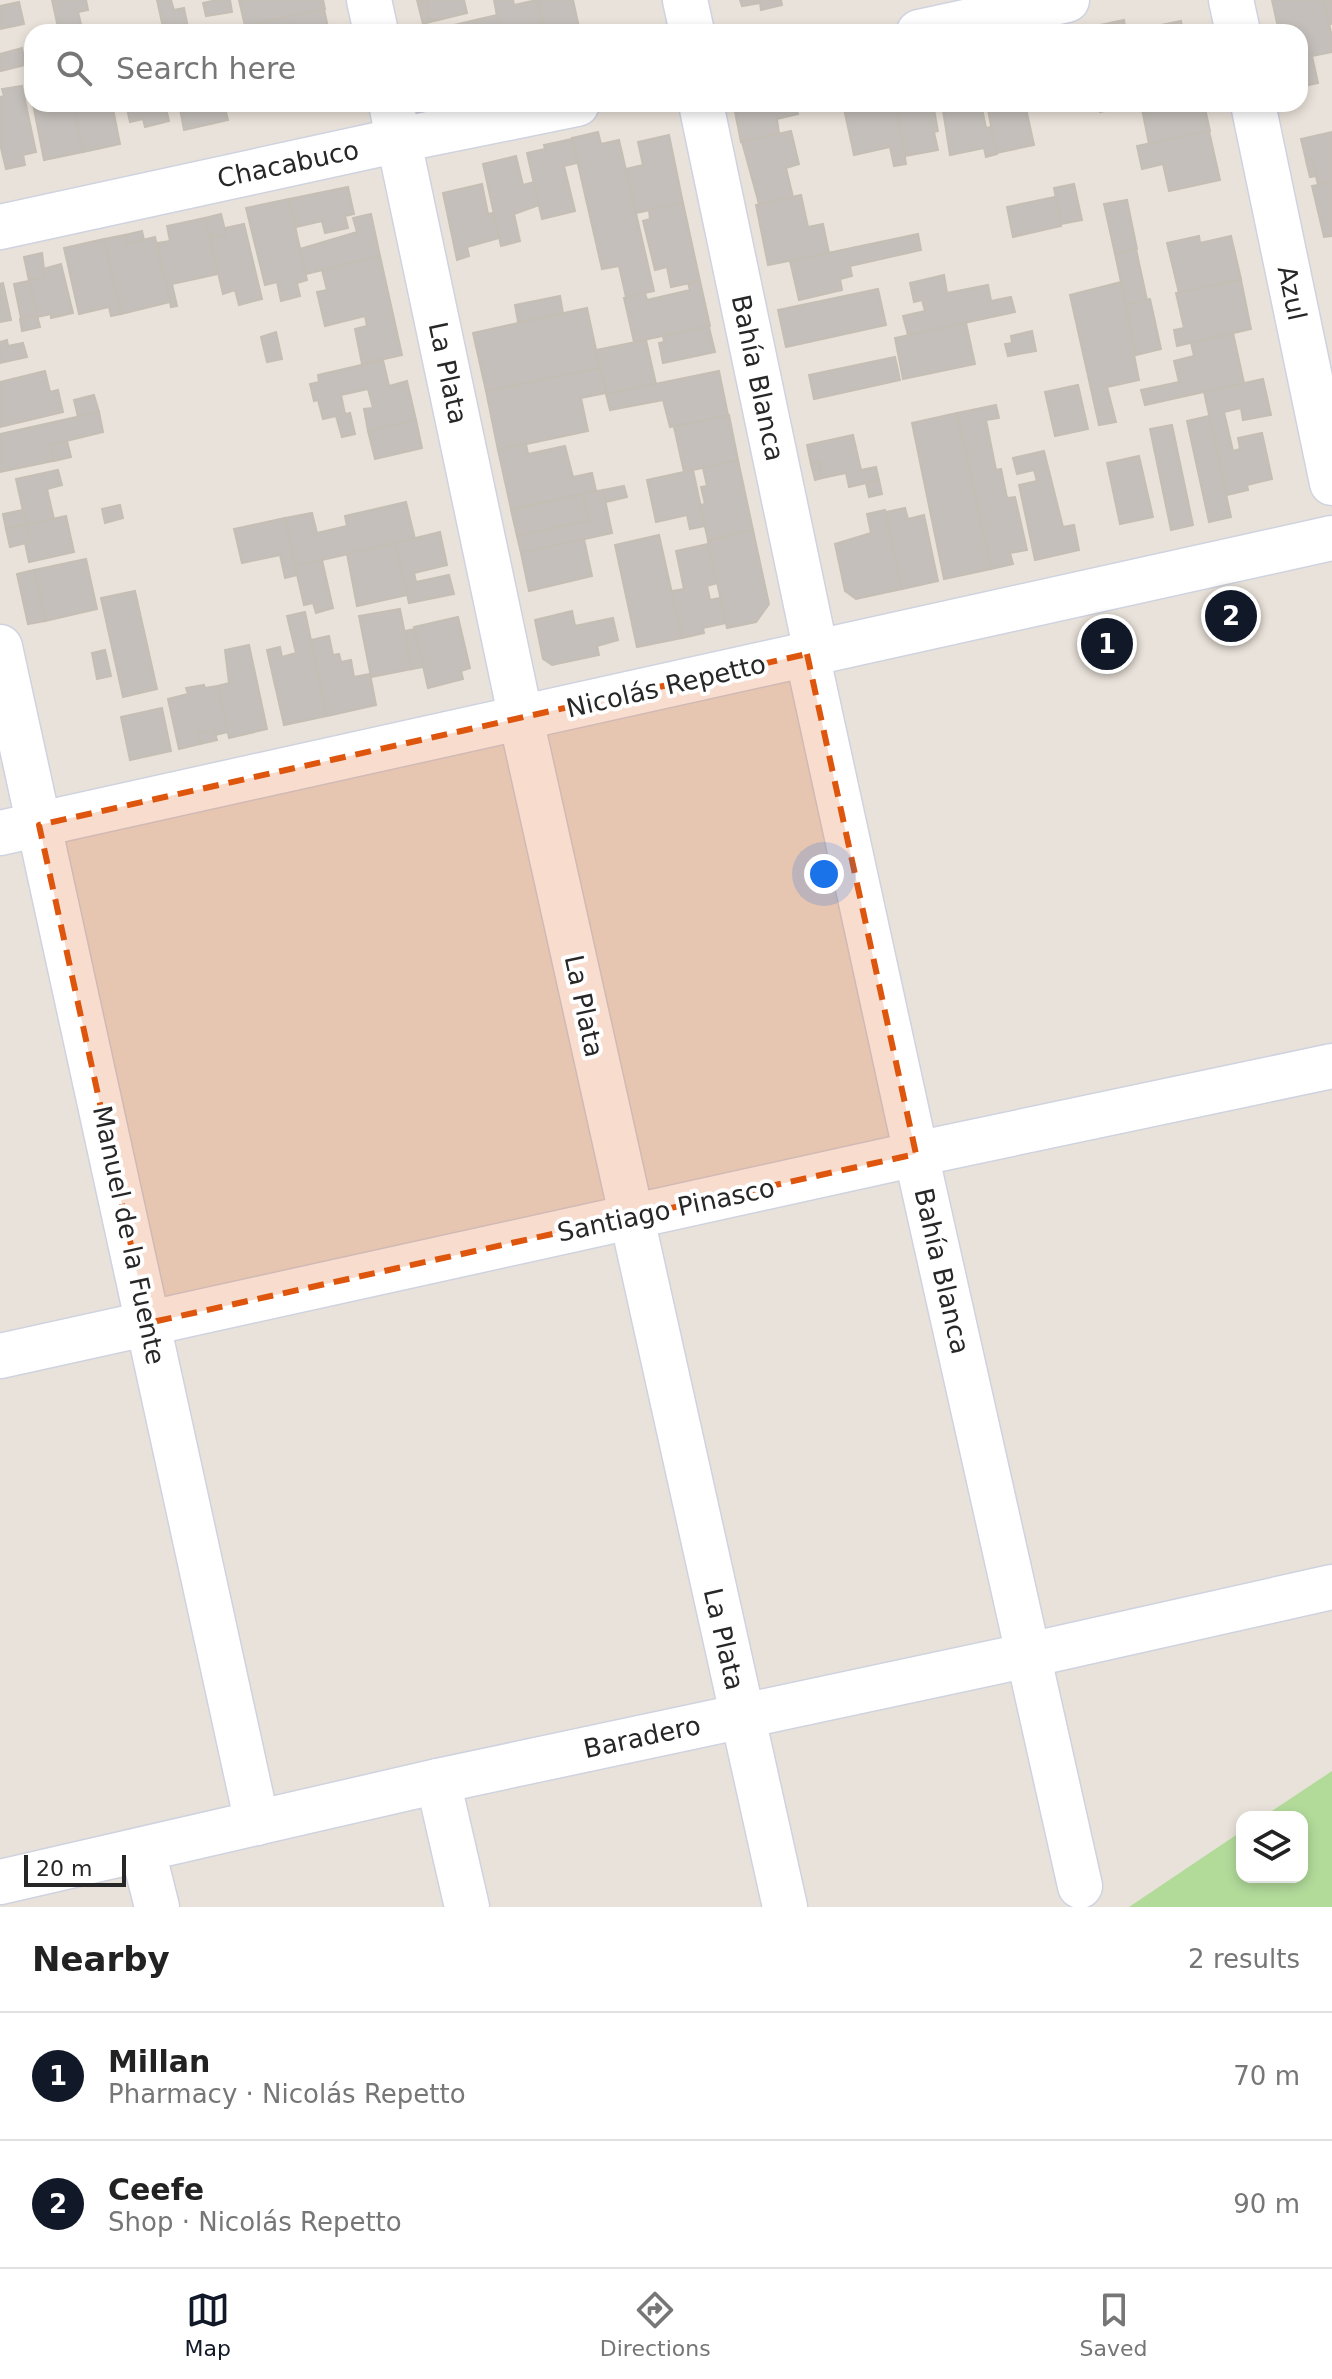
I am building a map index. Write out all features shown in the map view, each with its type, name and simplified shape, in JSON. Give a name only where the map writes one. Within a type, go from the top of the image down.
[{"type":"street","points":[[369,0],[374,24]]},
{"type":"street","points":[[685,0],[690,24]]},
{"type":"street","points":[[956,24],[1067,0]]},
{"type":"street","points":[[1231,0],[1236,24]]},
{"type":"street","name":"Chacabuco","points":[[0,227],[395,122],[496,112]]},
{"type":"street","name":"Bahía Blanca","points":[[703,112],[916,1154],[1080,1886]]},
{"type":"street","name":"Azul","points":[[1255,112],[1332,483]]},
{"type":"street","name":"La Plata","points":[[395,122],[521,719],[785,1907]]},
{"type":"street","name":"Nicolás Repetto","points":[[20,829],[1332,538]]},
{"type":"street","name":"Manuel de la Fuente","points":[[0,647],[20,829],[148,1323],[257,1823]]},
{"type":"street","name":"Santiago Pinasco","points":[[0,1356],[916,1154],[1332,1066]]},
{"type":"street","name":"Baradero","points":[[0,1882],[438,1781],[1332,1587]]},
{"type":"street","points":[[438,1781],[467,1907]]},
{"type":"street","points":[[143,1851],[157,1907]]},
{"type":"highlighted area","points":[[807,654],[916,1154],[148,1323],[39,825]]},
{"type":"green space","points":[[1332,1771],[1332,1907],[1129,1907],[1236,1835],[1236,1883],[1308,1883],[1308,1811],[1272,1811]]},
{"type":"building","points":[[52,0],[86,0],[88,10],[78,12],[81,24],[57,24]]},
{"type":"building","points":[[157,0],[171,0],[174,10],[184,8],[187,24],[162,24]]},
{"type":"building","points":[[230,0],[232,12],[206,16],[203,3]]},
{"type":"building","points":[[239,0],[323,0],[325,9],[245,24]]},
{"type":"building","points":[[417,0],[464,0],[467,13],[430,22],[426,1],[418,4]]},
{"type":"building","points":[[494,0],[513,0],[514,5],[537,0],[542,24],[498,24]]},
{"type":"building","points":[[538,0],[573,0],[578,24],[543,24]]},
{"type":"building","points":[[740,0],[781,0],[782,5],[761,10],[760,3],[742,6]]},
{"type":"building","points":[[1272,0],[1324,0],[1332,52],[1312,56],[1318,83],[1308,85],[1308,24],[1277,24]]},
{"type":"building","points":[[1324,0],[1332,0],[1332,24],[1330,24]]},
{"type":"building","points":[[426,1],[430,22],[423,24],[418,4]]},
{"type":"building","points":[[19,2],[24,24],[0,29],[0,6]]},
{"type":"building","points":[[324,9],[327,24],[255,24]]},
{"type":"building","points":[[497,15],[499,24],[458,24]]},
{"type":"building","points":[[22,48],[24,65],[1,71],[0,54]]},
{"type":"building","points":[[22,86],[24,112],[28,112],[36,152],[23,155],[25,165],[6,169],[0,144],[2,89]]},
{"type":"building","points":[[35,112],[76,112],[83,152],[44,160]]},
{"type":"building","points":[[75,112],[114,112],[120,144],[83,152]]},
{"type":"building","points":[[128,112],[167,112],[169,121],[145,127],[143,119],[130,122]]},
{"type":"building","points":[[181,112],[226,112],[228,120],[184,130]]},
{"type":"building","points":[[735,112],[798,112],[777,119],[779,133],[741,142]]},
{"type":"building","points":[[845,112],[897,112],[906,164],[894,166],[890,147],[854,155]]},
{"type":"building","points":[[897,112],[934,112],[938,150],[905,156]]},
{"type":"building","points":[[943,112],[983,112],[986,128],[991,127],[997,154],[986,157],[984,148],[950,155]]},
{"type":"building","points":[[988,112],[1027,112],[1034,145],[996,153]]},
{"type":"building","points":[[1143,112],[1206,112],[1210,131],[1149,144]]},
{"type":"building","points":[[791,131],[799,164],[786,168],[793,197],[759,204],[742,142]]},
{"type":"building","points":[[1209,131],[1220,180],[1169,191],[1163,164],[1142,169],[1137,146]]},
{"type":"building","points":[[598,132],[601,144],[619,140],[654,291],[626,297],[619,266],[602,269],[572,138]]},
{"type":"building","points":[[1332,132],[1332,182],[1318,185],[1312,159],[1306,160],[1301,139]]},
{"type":"building","points":[[669,135],[683,203],[636,213],[626,169],[643,165],[638,142]]},
{"type":"building","points":[[572,139],[577,163],[564,166],[575,211],[542,219],[527,153],[545,149],[544,145]]},
{"type":"building","points":[[516,156],[523,185],[534,182],[539,205],[514,214],[520,241],[501,246],[483,164]]},
{"type":"building","points":[[1312,159],[1316,176],[1310,177],[1306,161]]},
{"type":"building","points":[[1332,182],[1332,236],[1324,237],[1312,186]]},
{"type":"building","points":[[482,184],[488,214],[493,213],[499,238],[467,247],[469,256],[457,260],[443,193]]},
{"type":"building","points":[[1074,184],[1082,220],[1061,224],[1054,188]]},
{"type":"building","points":[[348,187],[354,214],[345,216],[348,228],[325,233],[322,221],[296,227],[289,199]]},
{"type":"building","points":[[801,195],[808,227],[823,224],[829,253],[768,265],[756,205]]},
{"type":"building","points":[[1055,197],[1061,226],[1013,237],[1007,207]]},
{"type":"building","points":[[289,199],[307,280],[297,283],[300,296],[281,301],[277,282],[265,285],[246,208]]},
{"type":"building","points":[[1127,200],[1137,249],[1115,254],[1104,204]]},
{"type":"building","points":[[683,203],[700,281],[671,287],[667,267],[655,270],[643,221],[650,219],[649,210]]},
{"type":"building","points":[[221,214],[226,234],[210,238],[205,218]]},
{"type":"building","points":[[371,214],[380,256],[306,274],[300,249],[357,232],[353,218]]},
{"type":"building","points":[[205,218],[218,274],[172,284],[177,306],[171,307],[157,243],[170,241],[167,226]]},
{"type":"building","points":[[244,224],[262,299],[239,305],[235,290],[223,294],[210,238],[226,234],[225,228]]},
{"type":"building","points":[[142,231],[144,240],[127,244],[125,235]]},
{"type":"building","points":[[918,234],[921,250],[850,266],[852,276],[840,279],[842,290],[799,300],[790,261]]},
{"type":"building","points":[[125,235],[127,244],[155,237],[170,302],[121,314],[104,239]]},
{"type":"building","points":[[1199,236],[1200,243],[1231,236],[1241,279],[1179,293],[1167,243]]},
{"type":"building","points":[[104,239],[121,314],[111,316],[109,307],[79,314],[64,248]]},
{"type":"building","points":[[1136,249],[1147,300],[1126,305],[1115,254]]},
{"type":"building","points":[[42,253],[45,277],[29,281],[24,257]]},
{"type":"building","points":[[380,256],[402,355],[362,364],[355,329],[367,326],[365,316],[325,326],[317,292],[327,290],[322,270]]},
{"type":"building","points":[[61,264],[73,313],[51,318],[51,314],[37,317],[29,281],[45,277],[43,269]]},
{"type":"building","points":[[944,275],[947,293],[988,285],[991,301],[1011,297],[1015,312],[908,335],[903,316],[925,311],[922,300],[914,302],[910,283]]},
{"type":"building","points":[[1241,280],[1251,329],[1177,346],[1174,330],[1184,328],[1176,293]]},
{"type":"building","points":[[29,281],[37,315],[21,318],[14,284]]},
{"type":"building","points":[[700,281],[710,326],[634,342],[624,298],[645,293],[647,300],[690,290],[688,283]]},
{"type":"building","points":[[1121,282],[1139,380],[1107,387],[1116,422],[1099,425],[1070,295]]},
{"type":"building","points":[[3,283],[11,320],[0,322],[0,284]]},
{"type":"building","points":[[878,289],[886,325],[786,347],[778,310]]},
{"type":"building","points":[[560,296],[563,313],[518,322],[515,305]]},
{"type":"building","points":[[1150,299],[1161,349],[1136,355],[1126,305]]},
{"type":"building","points":[[587,308],[600,368],[486,391],[473,333]]},
{"type":"building","points":[[37,315],[40,327],[22,331],[20,319]]},
{"type":"building","points":[[966,323],[975,364],[903,379],[895,338]]},
{"type":"building","points":[[709,327],[715,352],[663,363],[659,343],[664,342],[663,336]]},
{"type":"building","points":[[1032,331],[1036,351],[1008,356],[1005,344],[1012,343],[1011,336]]},
{"type":"building","points":[[276,332],[282,359],[267,362],[261,337]]},
{"type":"building","points":[[1233,333],[1244,383],[1145,405],[1141,390],[1179,382],[1174,361],[1194,356],[1191,343]]},
{"type":"building","points":[[7,340],[8,346],[23,343],[27,357],[0,363],[0,342]]},
{"type":"building","points":[[646,340],[656,384],[607,394],[596,350]]},
{"type":"building","points":[[895,357],[900,380],[814,399],[809,375]]},
{"type":"building","points":[[383,360],[389,386],[407,381],[416,420],[368,431],[364,409],[373,408],[368,389],[341,395],[345,414],[350,413],[355,434],[342,437],[336,416],[323,419],[310,384],[319,382],[318,375]]},
{"type":"building","points":[[600,368],[606,393],[581,398],[588,431],[498,450],[486,391]]},
{"type":"building","points":[[45,371],[50,392],[58,390],[63,412],[0,427],[0,382]]},
{"type":"building","points":[[719,371],[728,415],[670,427],[663,400],[610,410],[606,394]]},
{"type":"building","points":[[1263,379],[1271,415],[1243,420],[1241,408],[1224,412],[1233,451],[1240,449],[1238,438],[1262,433],[1272,479],[1247,485],[1248,490],[1227,495],[1204,392]]},
{"type":"building","points":[[1078,385],[1088,429],[1055,436],[1045,392]]},
{"type":"building","points":[[94,395],[99,412],[78,417],[74,400]]},
{"type":"building","points":[[996,405],[999,418],[986,420],[996,470],[1001,469],[1007,498],[1015,497],[1027,550],[1010,553],[1013,564],[991,569],[957,413]]},
{"type":"building","points":[[99,412],[103,432],[50,445],[53,461],[0,472],[0,434]]},
{"type":"building","points":[[957,413],[991,569],[944,579],[912,423]]},
{"type":"building","points":[[729,415],[738,460],[684,472],[674,427]]},
{"type":"building","points":[[1209,416],[1231,517],[1209,522],[1187,421]]},
{"type":"building","points":[[416,420],[422,448],[375,459],[368,431]]},
{"type":"building","points":[[1172,425],[1193,525],[1171,530],[1150,429]]},
{"type":"building","points":[[853,435],[861,470],[876,467],[879,480],[849,487],[846,473],[822,478],[819,462],[811,464],[807,445]]},
{"type":"building","points":[[67,441],[71,457],[54,461],[50,445]]},
{"type":"building","points":[[526,444],[528,454],[565,446],[573,477],[592,473],[596,491],[511,509],[498,450]]},
{"type":"building","points":[[1044,451],[1063,527],[1074,525],[1079,550],[1035,560],[1019,485],[1037,481],[1034,470],[1017,474],[1013,458]]},
{"type":"building","points":[[1139,456],[1153,517],[1120,524],[1107,463]]},
{"type":"building","points":[[738,460],[753,530],[708,540],[700,505],[705,504],[701,487],[707,486],[703,468]]},
{"type":"building","points":[[818,463],[822,478],[815,480],[811,464]]},
{"type":"building","points":[[58,470],[62,485],[47,489],[54,519],[26,525],[16,479]]},
{"type":"building","points":[[693,470],[705,526],[690,529],[687,515],[656,522],[647,480]]},
{"type":"building","points":[[879,480],[882,494],[869,497],[866,483]]},
{"type":"building","points":[[624,486],[627,497],[606,502],[603,490]]},
{"type":"building","points":[[603,490],[612,533],[521,553],[517,536],[589,520],[583,494]]},
{"type":"building","points":[[583,494],[589,520],[517,536],[511,510]]},
{"type":"building","points":[[406,502],[415,539],[295,566],[285,518],[312,513],[317,533],[347,526],[345,516]]},
{"type":"building","points":[[120,505],[123,518],[105,523],[102,509]]},
{"type":"building","points":[[905,508],[908,519],[924,515],[938,581],[902,589],[886,512]]},
{"type":"building","points":[[23,510],[26,524],[6,529],[3,514]]},
{"type":"building","points":[[885,510],[902,589],[856,599],[845,591],[835,544],[871,533],[867,514]]},
{"type":"building","points":[[66,516],[74,552],[29,562],[25,543],[30,542],[26,525]]},
{"type":"building","points":[[285,518],[297,575],[285,578],[280,555],[242,563],[234,529]]},
{"type":"building","points":[[26,525],[30,542],[10,547],[6,529]]},
{"type":"building","points":[[753,530],[769,604],[756,622],[727,628],[708,541]]},
{"type":"building","points":[[440,532],[447,565],[414,573],[416,582],[449,575],[454,594],[409,603],[395,543]]},
{"type":"building","points":[[659,535],[682,638],[637,647],[615,545]]},
{"type":"building","points":[[584,539],[592,576],[529,591],[521,553]]},
{"type":"building","points":[[395,543],[407,595],[357,606],[347,554]]},
{"type":"building","points":[[708,544],[717,583],[707,586],[710,600],[720,598],[726,623],[703,628],[704,633],[682,638],[672,591],[684,589],[676,551]]},
{"type":"building","points":[[86,559],[97,609],[45,621],[34,570]]},
{"type":"building","points":[[322,560],[333,608],[316,613],[313,603],[304,605],[295,566]]},
{"type":"building","points":[[34,570],[45,621],[28,624],[17,574]]},
{"type":"building","points":[[135,591],[157,689],[123,697],[101,598]]},
{"type":"building","points":[[400,609],[412,669],[371,677],[359,616]]},
{"type":"building","points":[[572,611],[575,626],[613,618],[618,640],[597,646],[599,655],[552,665],[543,659],[535,620]]},
{"type":"building","points":[[305,612],[327,716],[284,725],[267,650],[280,647],[282,657],[296,653],[287,616]]},
{"type":"building","points":[[458,617],[470,668],[461,671],[463,679],[428,688],[414,627]]},
{"type":"building","points":[[415,629],[423,667],[412,669],[405,631]]},
{"type":"building","points":[[329,636],[333,655],[339,654],[341,662],[351,660],[354,677],[370,674],[376,705],[327,716],[311,640]]},
{"type":"building","points":[[249,645],[267,729],[229,738],[218,686],[229,683],[225,650]]},
{"type":"building","points":[[105,650],[111,676],[97,679],[92,653]]},
{"type":"building","points":[[204,685],[205,688],[218,686],[228,732],[215,735],[214,730],[198,733],[200,744],[179,749],[168,699],[188,694],[186,688]]},
{"type":"building","points":[[162,708],[171,751],[130,760],[121,717]]},
{"type":"building","points":[[214,730],[217,740],[200,744],[198,733]]},
{"type":"place","name":"Ceefe","points":[[1231,616]]},
{"type":"place","name":"Millan","points":[[1107,644]]}]
